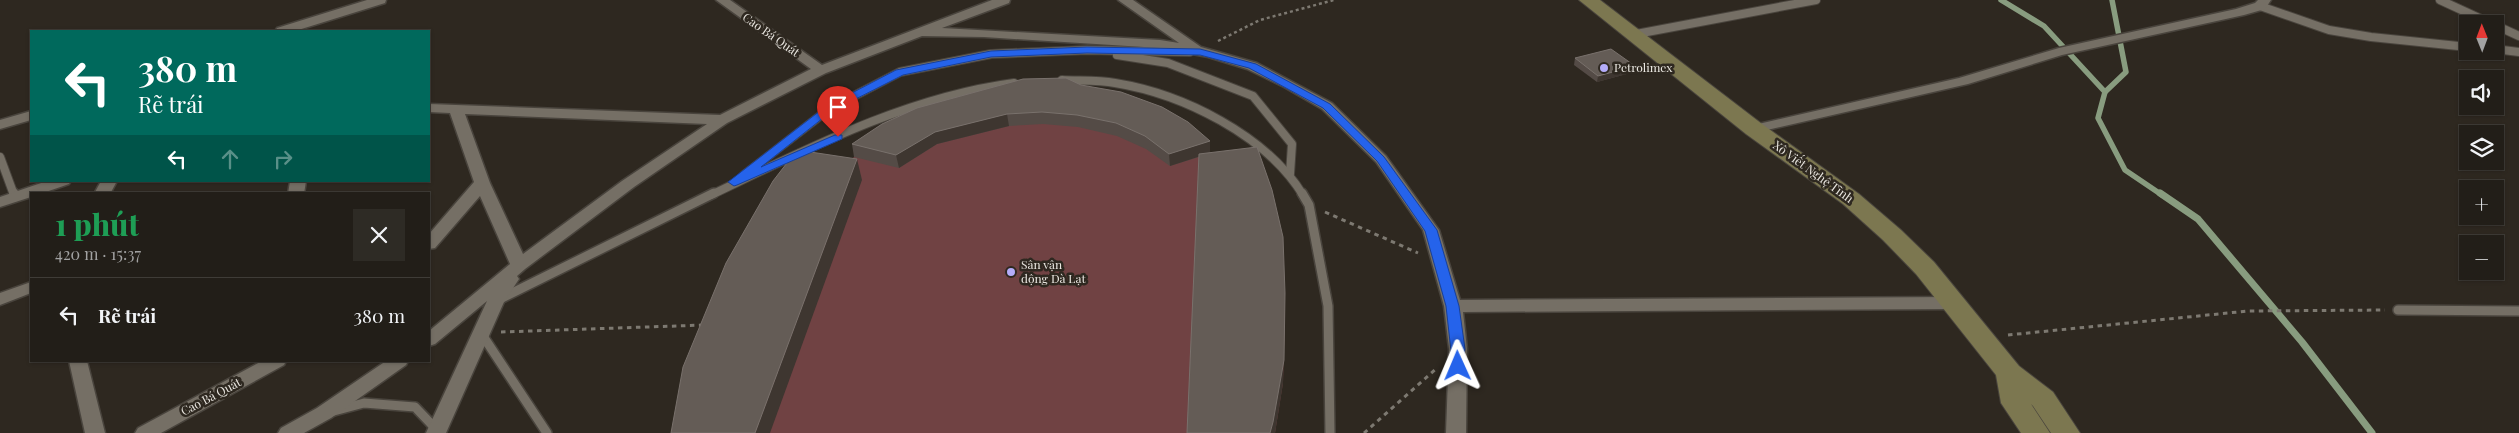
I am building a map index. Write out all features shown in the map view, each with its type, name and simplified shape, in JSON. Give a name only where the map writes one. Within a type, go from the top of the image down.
[{"type":"main road","name":"Xô Viết Nghệ Tĩnh","points":[[1588,0],[1754,129],[1852,199],[1872,217],[1925,268],[2009,373],[2043,399],[2066,433]]},
{"type":"main road","name":"Xô Viết Nghệ Tĩnh","points":[[2009,373],[2015,403],[2036,433]]},
{"type":"street","points":[[285,30],[380,0]]},
{"type":"street","name":"Cao Bá Quát","points":[[722,0],[821,70]]},
{"type":"street","points":[[944,22],[978,0]]},
{"type":"street","points":[[430,339],[519,265],[628,184],[722,120],[821,70],[1004,0]]},
{"type":"street","points":[[1124,0],[1200,52]]},
{"type":"street","points":[[1754,129],[1963,80],[2059,52],[2263,3]]},
{"type":"street","points":[[917,32],[1076,38],[1160,44],[1200,52],[1252,66],[1327,106],[1381,159],[1431,230],[1453,306],[1458,349],[1456,433]]},
{"type":"street","points":[[430,108],[457,111],[722,120]]},
{"type":"street","points":[[457,111],[482,183],[519,265]]},
{"type":"street","points":[[0,125],[30,115]]},
{"type":"street","points":[[0,202],[60,182]]},
{"type":"street","points":[[430,243],[482,183]]},
{"type":"street","points":[[437,431],[495,302],[519,265]]},
{"type":"street","points":[[0,300],[30,287]]},
{"type":"street","points":[[1453,306],[1954,303]]},
{"type":"street","points":[[78,362],[95,433]]},
{"type":"street","name":"Cao Bá Quát","points":[[145,433],[275,362]]},
{"type":"street","points":[[288,433],[324,413],[398,362]]},
{"type":"lane","points":[[1631,35],[1816,0]]},
{"type":"lane","points":[[2440,0],[2474,15]]},
{"type":"lane","points":[[2263,3],[2328,30],[2371,37],[2459,46]]},
{"type":"lane","points":[[2504,29],[2519,36]]},
{"type":"lane","points":[[1087,50],[1168,63],[1253,96],[1292,144],[1290,174]]},
{"type":"lane","points":[[734,182],[829,109],[900,72],[991,54],[1087,50],[1200,52]]},
{"type":"lane","points":[[2504,50],[2519,52]]},
{"type":"lane","points":[[1052,80],[1115,83],[1174,98],[1240,132],[1290,174],[1309,205],[1328,306],[1330,433]]},
{"type":"lane","points":[[495,302],[734,182],[908,107],[992,85],[1026,82]]},
{"type":"lane","points":[[0,157],[15,197]]},
{"type":"lane","points":[[2398,310],[2519,311]]},
{"type":"lane","points":[[481,333],[548,433]]},
{"type":"lane","points":[[324,413],[364,403],[415,407],[437,431]]},
{"type":"path","points":[[1200,52],[1233,31],[1255,20],[1282,11],[1334,0]]},
{"type":"path","points":[[1309,205],[1441,264]]},
{"type":"path","points":[[1982,338],[2248,311],[2398,310]]},
{"type":"path","points":[[481,333],[715,325]]},
{"type":"path","points":[[1364,433],[1458,349]]},
{"type":"shaded area","name":"Sân vận động Đà Lạt","points":[[962,107],[1189,134],[1282,259],[1285,315],[1283,383],[1275,433],[683,433],[834,175],[854,157]]},
{"type":"building","points":[[1611,49],[1635,66],[1598,76],[1575,58]]},
{"type":"building","points":[[1066,78],[1081,85],[1121,92],[1162,107],[1188,122],[1210,141],[1169,154],[1145,136],[1116,123],[1077,115],[1042,112],[1007,114],[935,132],[896,155],[852,144],[882,124],[917,108],[1023,79]]},
{"type":"building","points":[[1257,147],[1272,190],[1283,237],[1285,293],[1284,360],[1273,422],[1270,433],[1187,433],[1199,154]]},
{"type":"building","points":[[797,150],[857,159],[755,433],[671,433],[683,367],[726,263],[773,181]]},
{"type":"waterway","points":[[2001,0],[2044,26],[2105,92]]},
{"type":"waterway","points":[[2105,92],[2126,72],[2112,0]]},
{"type":"waterway","points":[[2105,92],[2098,118],[2125,170],[2162,195]]},
{"type":"waterway","points":[[2160,193],[2198,219],[2302,342],[2372,433]]},
{"type":"place","name":"Petrolimex","points":[[1604,68]]},
{"type":"place","name":"Sân vận động Đà Lạt","points":[[1011,272]]},
{"type":"route","points":[[838,137],[734,182],[829,109],[900,72],[991,54],[1087,50],[1200,52],[1252,66],[1289,84],[1327,106],[1381,159],[1431,230],[1453,306],[1458,366]]}]
